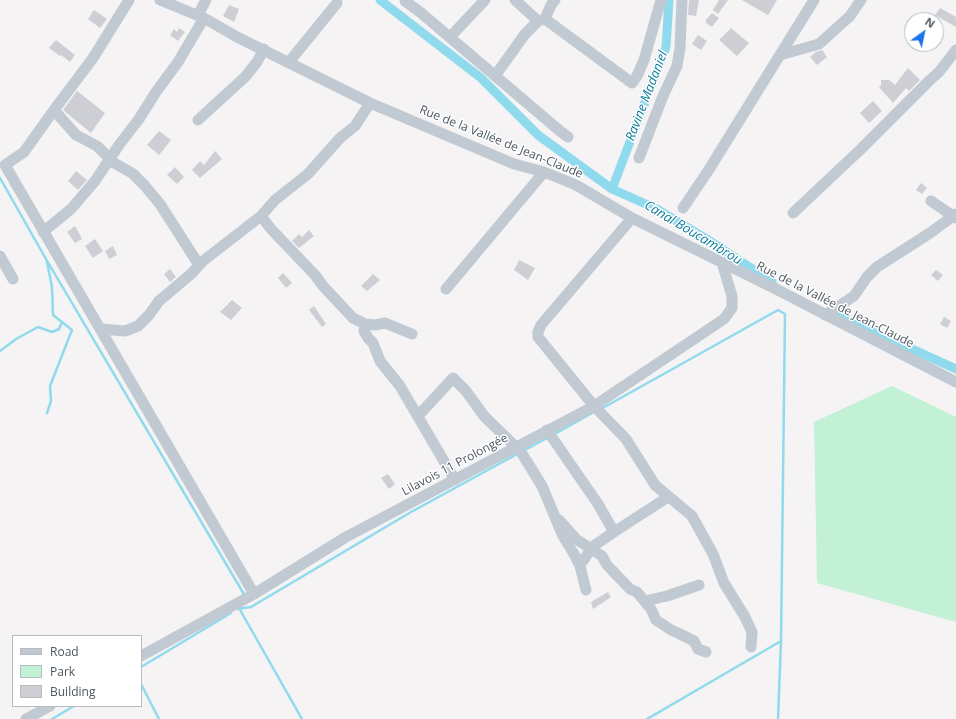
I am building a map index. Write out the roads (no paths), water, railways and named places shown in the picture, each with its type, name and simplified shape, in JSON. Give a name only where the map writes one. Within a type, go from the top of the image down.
[{"type":"street","points":[[129,0],[93,58],[24,152],[5,165],[254,594]]},
{"type":"street","name":"Rue de la Vallée de Jean-Claude","points":[[160,0],[201,16],[237,37],[370,102],[514,164],[544,172],[576,185],[632,218],[956,382]]},
{"type":"street","points":[[43,232],[71,209],[95,181],[178,62],[201,16],[206,0]]},
{"type":"street","points":[[450,37],[485,0]]},
{"type":"street","points":[[515,0],[541,20],[632,83],[644,60],[661,0]]},
{"type":"street","points":[[494,76],[525,34],[541,20],[555,0]]},
{"type":"street","points":[[639,158],[663,96],[677,66],[680,48],[682,0]]},
{"type":"street","points":[[684,208],[814,0]]},
{"type":"street","points":[[780,55],[819,44],[850,16],[861,0]]},
{"type":"street","points":[[405,2],[420,12],[494,76],[568,136]]},
{"type":"street","points":[[289,62],[337,3]]},
{"type":"street","points":[[198,120],[245,77],[264,50]]},
{"type":"street","points":[[793,213],[861,149],[939,72],[956,50]]},
{"type":"street","points":[[100,329],[125,331],[138,326],[149,315],[159,301],[191,274],[199,265],[261,216],[275,200],[308,174],[340,138],[355,126],[370,102]]},
{"type":"street","points":[[54,110],[76,135],[97,146],[114,163],[132,173],[145,186],[160,204],[199,265]]},
{"type":"street","points":[[446,289],[544,172]]},
{"type":"street","points":[[825,315],[854,296],[867,277],[877,267],[955,216],[932,201]]},
{"type":"street","points":[[261,216],[271,229],[353,318],[365,324],[375,325],[385,323],[412,334]]},
{"type":"street","points":[[632,218],[541,325],[538,332],[538,337],[594,406],[626,439],[655,485],[692,516],[710,548],[724,583],[745,616],[752,632],[751,647]]},
{"type":"street","points":[[0,256],[13,279]]},
{"type":"street","name":"Lilavois 11 Prolongée","points":[[142,655],[254,594],[346,537],[594,406],[724,319],[732,308],[732,296],[722,263]]},
{"type":"street","points":[[365,324],[364,332],[373,342],[380,361],[400,386],[438,454],[455,480]]},
{"type":"street","points":[[418,416],[454,378],[466,391],[484,416],[520,452],[542,486],[563,536],[578,562],[586,590]]},
{"type":"street","points":[[547,430],[598,504],[614,532]]},
{"type":"street","points":[[578,562],[583,561],[591,548],[668,497]]},
{"type":"street","points":[[554,514],[576,539],[602,556],[607,565],[630,589],[637,592],[651,609],[656,620],[671,630],[694,641],[698,649],[706,652]]},
{"type":"street","points":[[645,601],[667,596],[699,585]]},
{"type":"street","points":[[26,719],[48,707]]},
{"type":"waterway","name":"Canal Boucambrou","points":[[380,0],[481,78],[538,135],[612,189],[657,209],[710,241],[772,282]]},
{"type":"waterway","name":"Ravine Madaniel","points":[[612,189],[666,47],[669,0]]},
{"type":"waterway","points":[[0,178],[46,259],[245,596]]},
{"type":"waterway","points":[[47,262],[52,287],[53,315],[72,330],[50,386],[51,401],[47,413]]},
{"type":"waterway","points":[[601,409],[778,310],[785,314],[781,641],[778,719]]},
{"type":"waterway","name":"Canal Boucambrou","points":[[839,316],[956,369]]},
{"type":"waterway","points":[[0,351],[16,339],[38,327],[52,332],[59,329],[62,322]]},
{"type":"waterway","points":[[553,435],[594,412]]},
{"type":"waterway","points":[[523,451],[549,437]]},
{"type":"waterway","points":[[237,609],[251,607],[411,512],[519,453]]},
{"type":"waterway","points":[[239,608],[302,719]]},
{"type":"waterway","points":[[142,666],[231,613]]},
{"type":"waterway","points":[[647,719],[781,641]]},
{"type":"waterway","points":[[142,686],[159,719]]},
{"type":"waterway","points":[[52,719],[72,707]]}]
